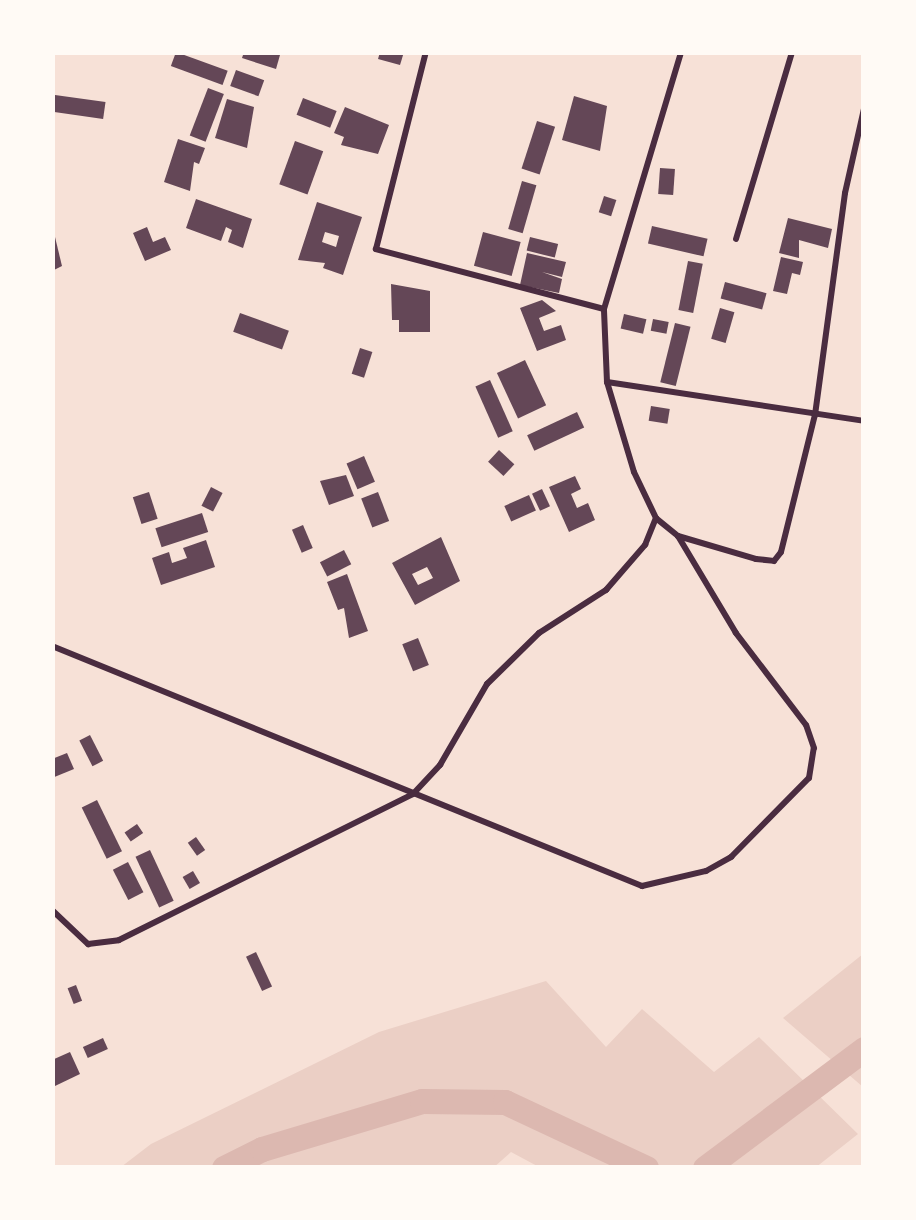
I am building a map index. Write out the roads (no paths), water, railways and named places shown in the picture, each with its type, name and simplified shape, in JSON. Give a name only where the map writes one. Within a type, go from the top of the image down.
[{"type":"street","points":[[426,52],[376,249],[604,309]]},
{"type":"street","points":[[52,646],[642,886],[706,871],[756,836],[810,778],[814,748],[806,725],[736,633],[678,536],[656,518],[634,472],[607,382],[604,309],[682,52]]},
{"type":"street","points":[[736,239],[792,52]]},
{"type":"street","points":[[678,536],[774,561],[815,416],[845,193],[864,109]]},
{"type":"street","points":[[607,382],[864,422]]},
{"type":"street","points":[[52,910],[88,944],[119,940],[413,794],[440,765],[487,684],[539,634],[629,569],[656,518]]},
{"type":"waterway","points":[[705,1168],[864,1049]]},
{"type":"waterway","points":[[224,1168],[262,1149],[422,1101],[505,1102],[646,1168]]}]
